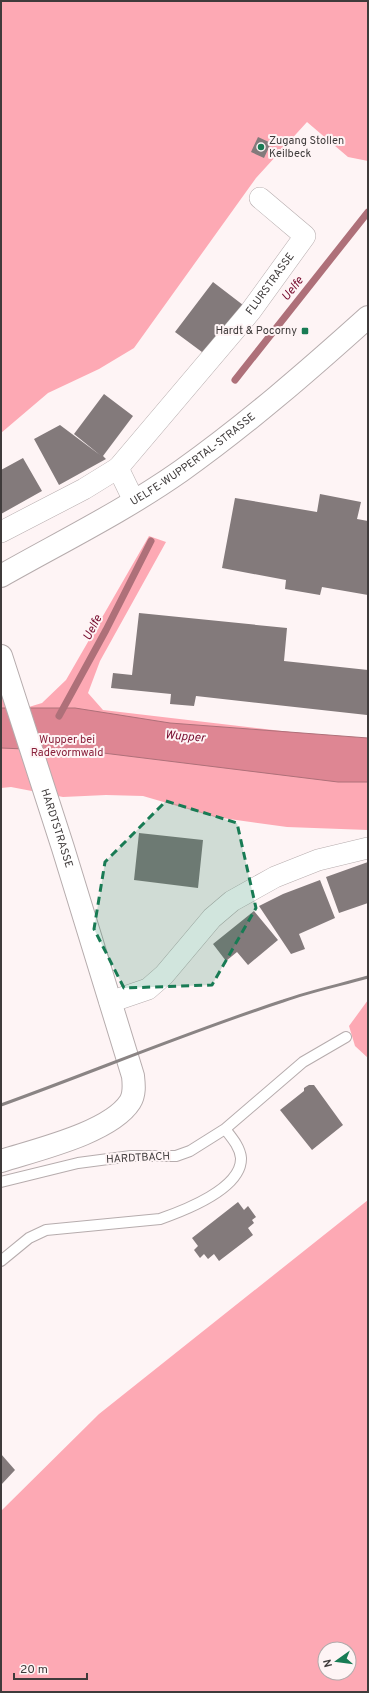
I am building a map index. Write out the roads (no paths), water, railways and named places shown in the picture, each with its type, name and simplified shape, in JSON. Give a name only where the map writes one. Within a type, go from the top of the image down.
[{"type":"main road","name":"UELFE-WUPPERTAL-STRASSE","points":[[1,576],[134,501],[180,471],[255,415],[368,317]]},
{"type":"main road","name":"HARDTSTRASSE","points":[[1,1161],[69,1139],[97,1127],[118,1115],[130,1101],[134,1089],[133,1076],[64,848],[2,658]]},
{"type":"street","name":"FLURSTRASSE","points":[[1,532],[84,489],[118,468],[250,312],[305,236],[260,198]]},
{"type":"street","points":[[118,468],[134,501]]},
{"type":"street","points":[[110,1002],[148,990],[164,975],[212,918],[232,901],[275,877],[311,863],[368,848]]},
{"type":"lane","name":"HARDTBACH","points":[[1,1182],[78,1163],[131,1156],[159,1158],[176,1156],[190,1151],[225,1129],[303,1062],[346,1037]]},
{"type":"lane","points":[[1,1261],[29,1238],[46,1230],[160,1219],[177,1213],[207,1198],[223,1188],[238,1172],[241,1159],[238,1147],[225,1129]]},
{"type":"water","name":"Wupper","points":[[1,708],[75,708],[170,723],[368,738],[368,782],[338,782],[95,752],[1,748]]},
{"type":"waterway","name":"Uelfe","points":[[235,380],[368,212]]},
{"type":"waterway","name":"Uelfe","points":[[59,716],[106,630],[151,541]]},
{"type":"railway","points":[[1,1105],[247,1013],[304,994],[368,977]]},
{"type":"place","name":"Zugang Stollen Keilbeck","points":[[261,147]]},
{"type":"place","name":"Hardt & Pocorny","points":[[305,331]]},
{"type":"park label","name":"Wupper bei Radevormwald","points":[[67,746]]}]
